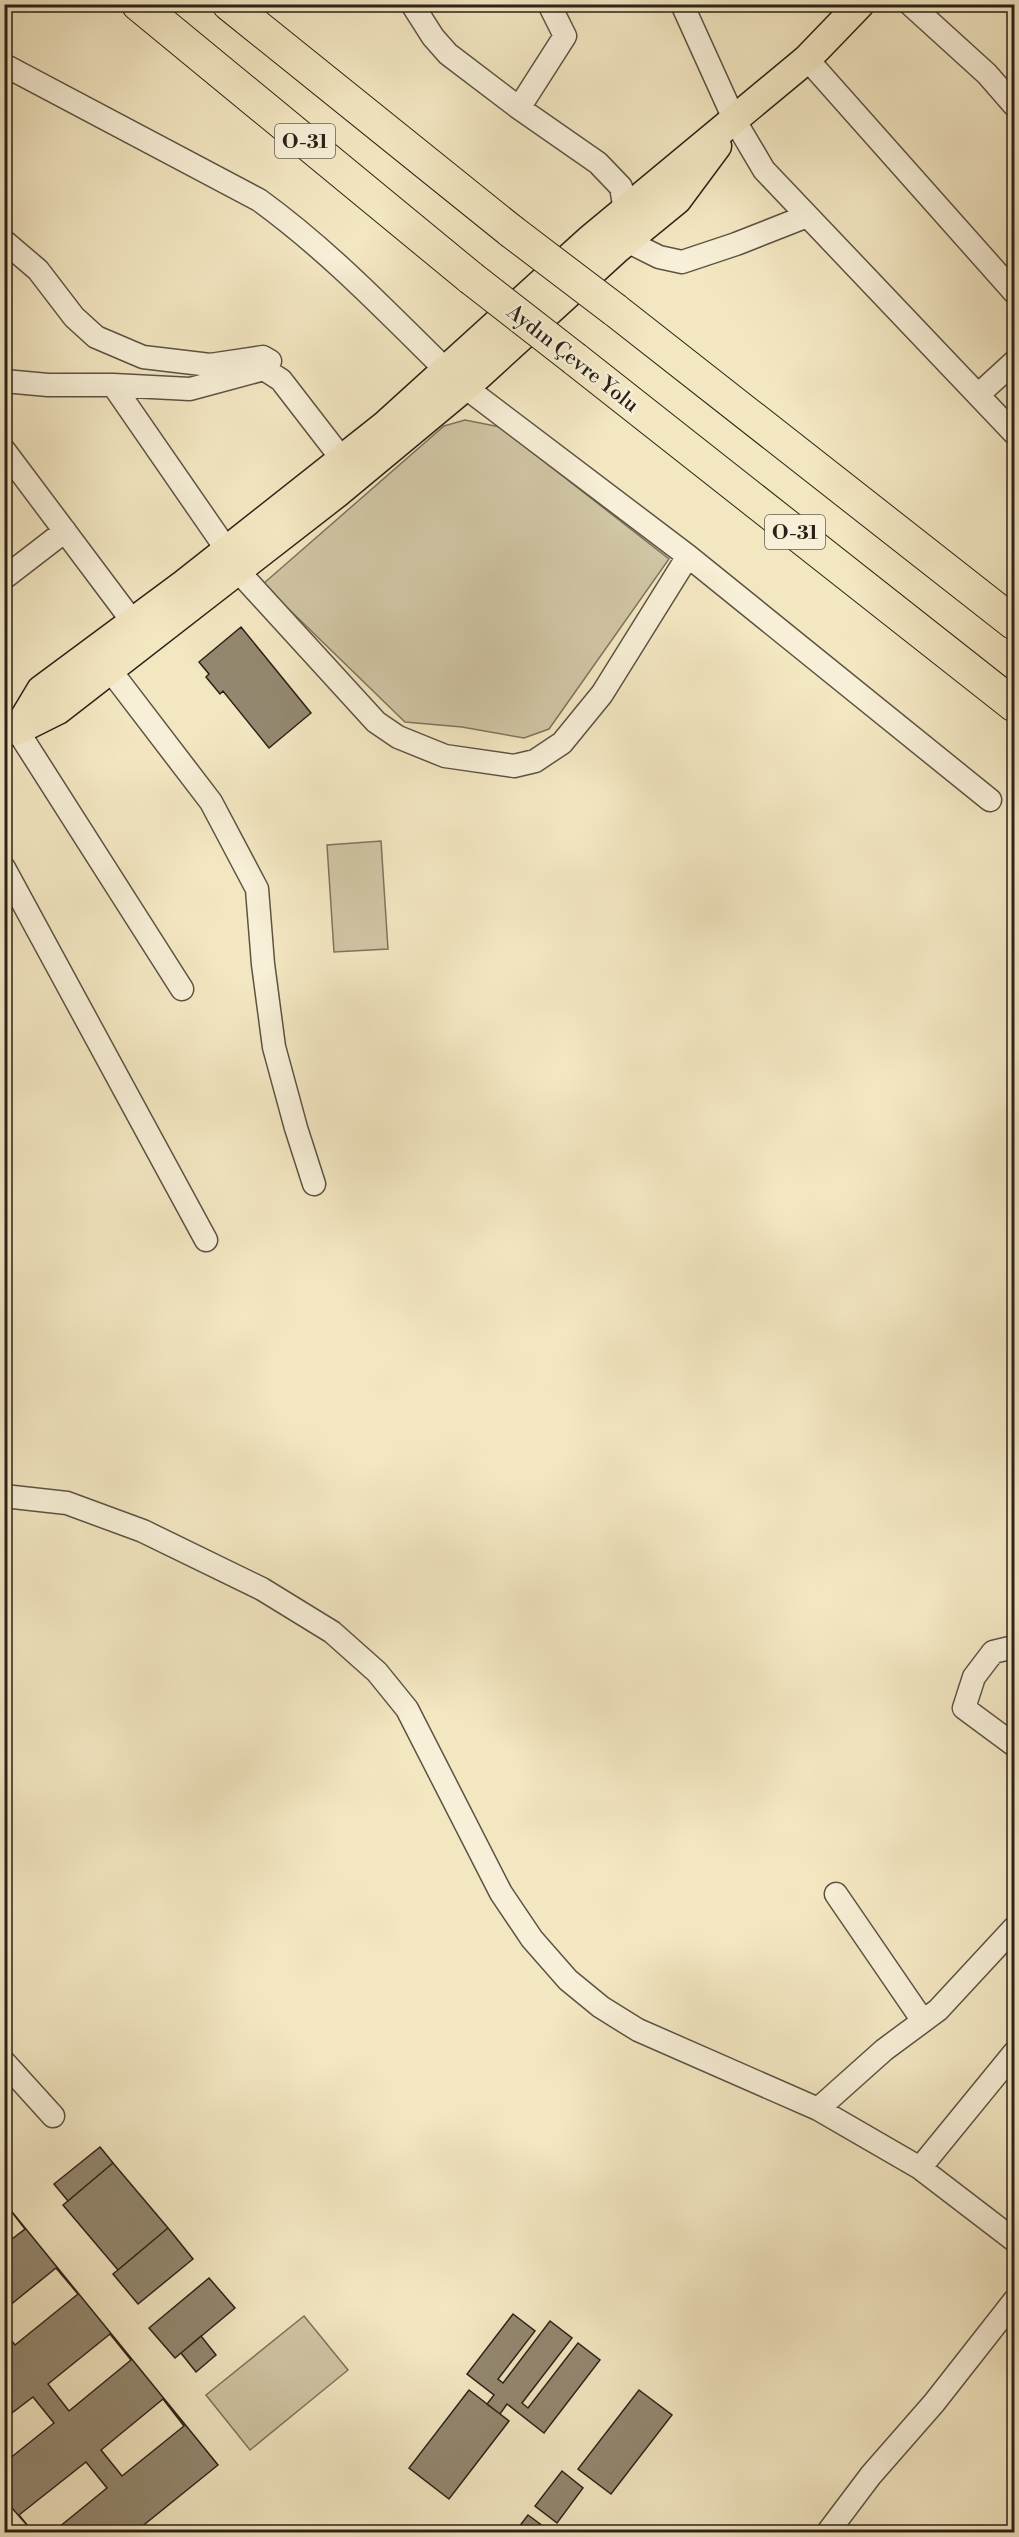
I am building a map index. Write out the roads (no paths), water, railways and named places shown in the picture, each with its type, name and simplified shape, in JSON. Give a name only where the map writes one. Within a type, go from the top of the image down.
[{"type":"highway","name":"Aydın Çevre Yolu","points":[[138,4],[471,278],[1014,705]]},
{"type":"highway","name":"O-31","points":[[229,4],[511,231],[1014,623]]},
{"type":"main road","points":[[11,734],[41,690],[133,622],[336,494],[625,210],[807,59],[860,4]]},
{"type":"main road","points":[[11,734],[58,710],[110,670],[233,561],[342,459],[384,426],[455,378],[677,200],[735,121]]},
{"type":"street","points":[[412,4],[433,37],[448,54],[519,108],[598,163],[621,187],[625,210]]},
{"type":"street","points":[[519,108],[566,36],[549,4]]},
{"type":"street","points":[[682,4],[735,121],[764,170],[1014,433]]},
{"type":"street","points":[[910,4],[987,74],[1014,105]]},
{"type":"street","points":[[807,59],[1014,292]]},
{"type":"street","points":[[4,65],[259,200],[297,228],[345,270],[455,378],[688,556],[990,800]]},
{"type":"street","points":[[627,241],[659,257],[682,262],[807,216]]},
{"type":"street","points":[[4,241],[38,270],[74,318],[96,337],[143,357],[210,365],[263,357],[271,362],[281,380],[342,459]]},
{"type":"street","points":[[978,395],[1014,362]]},
{"type":"street","points":[[4,381],[48,385],[113,385],[190,389],[264,369],[281,380]]},
{"type":"street","points":[[113,385],[233,561],[376,722],[398,736],[445,756],[514,766],[535,761],[562,742],[602,694],[688,556]]},
{"type":"street","points":[[5,452],[133,622]]},
{"type":"street","points":[[4,578],[65,531]]},
{"type":"street","points":[[110,670],[211,802],[257,889],[263,964],[274,1047],[314,1184]]},
{"type":"street","points":[[11,734],[182,990]]},
{"type":"street","points":[[4,868],[206,1240]]},
{"type":"street","points":[[4,1496],[67,1503],[143,1531],[262,1589],[332,1632],[377,1672],[407,1709],[501,1893],[531,1939],[568,1980],[601,2007],[638,2030],[818,2109],[920,2168],[1014,2240]]},
{"type":"street","points":[[1014,1647],[993,1652],[974,1677],[964,1708],[1014,1745]]},
{"type":"street","points":[[836,1894],[923,2021]]},
{"type":"street","points":[[818,2109],[884,2050],[938,2010],[1014,1928]]},
{"type":"street","points":[[920,2168],[1014,2053]]},
{"type":"street","points":[[4,2062],[53,2116]]},
{"type":"street","points":[[828,2532],[871,2475],[934,2403],[1014,2301]]}]
